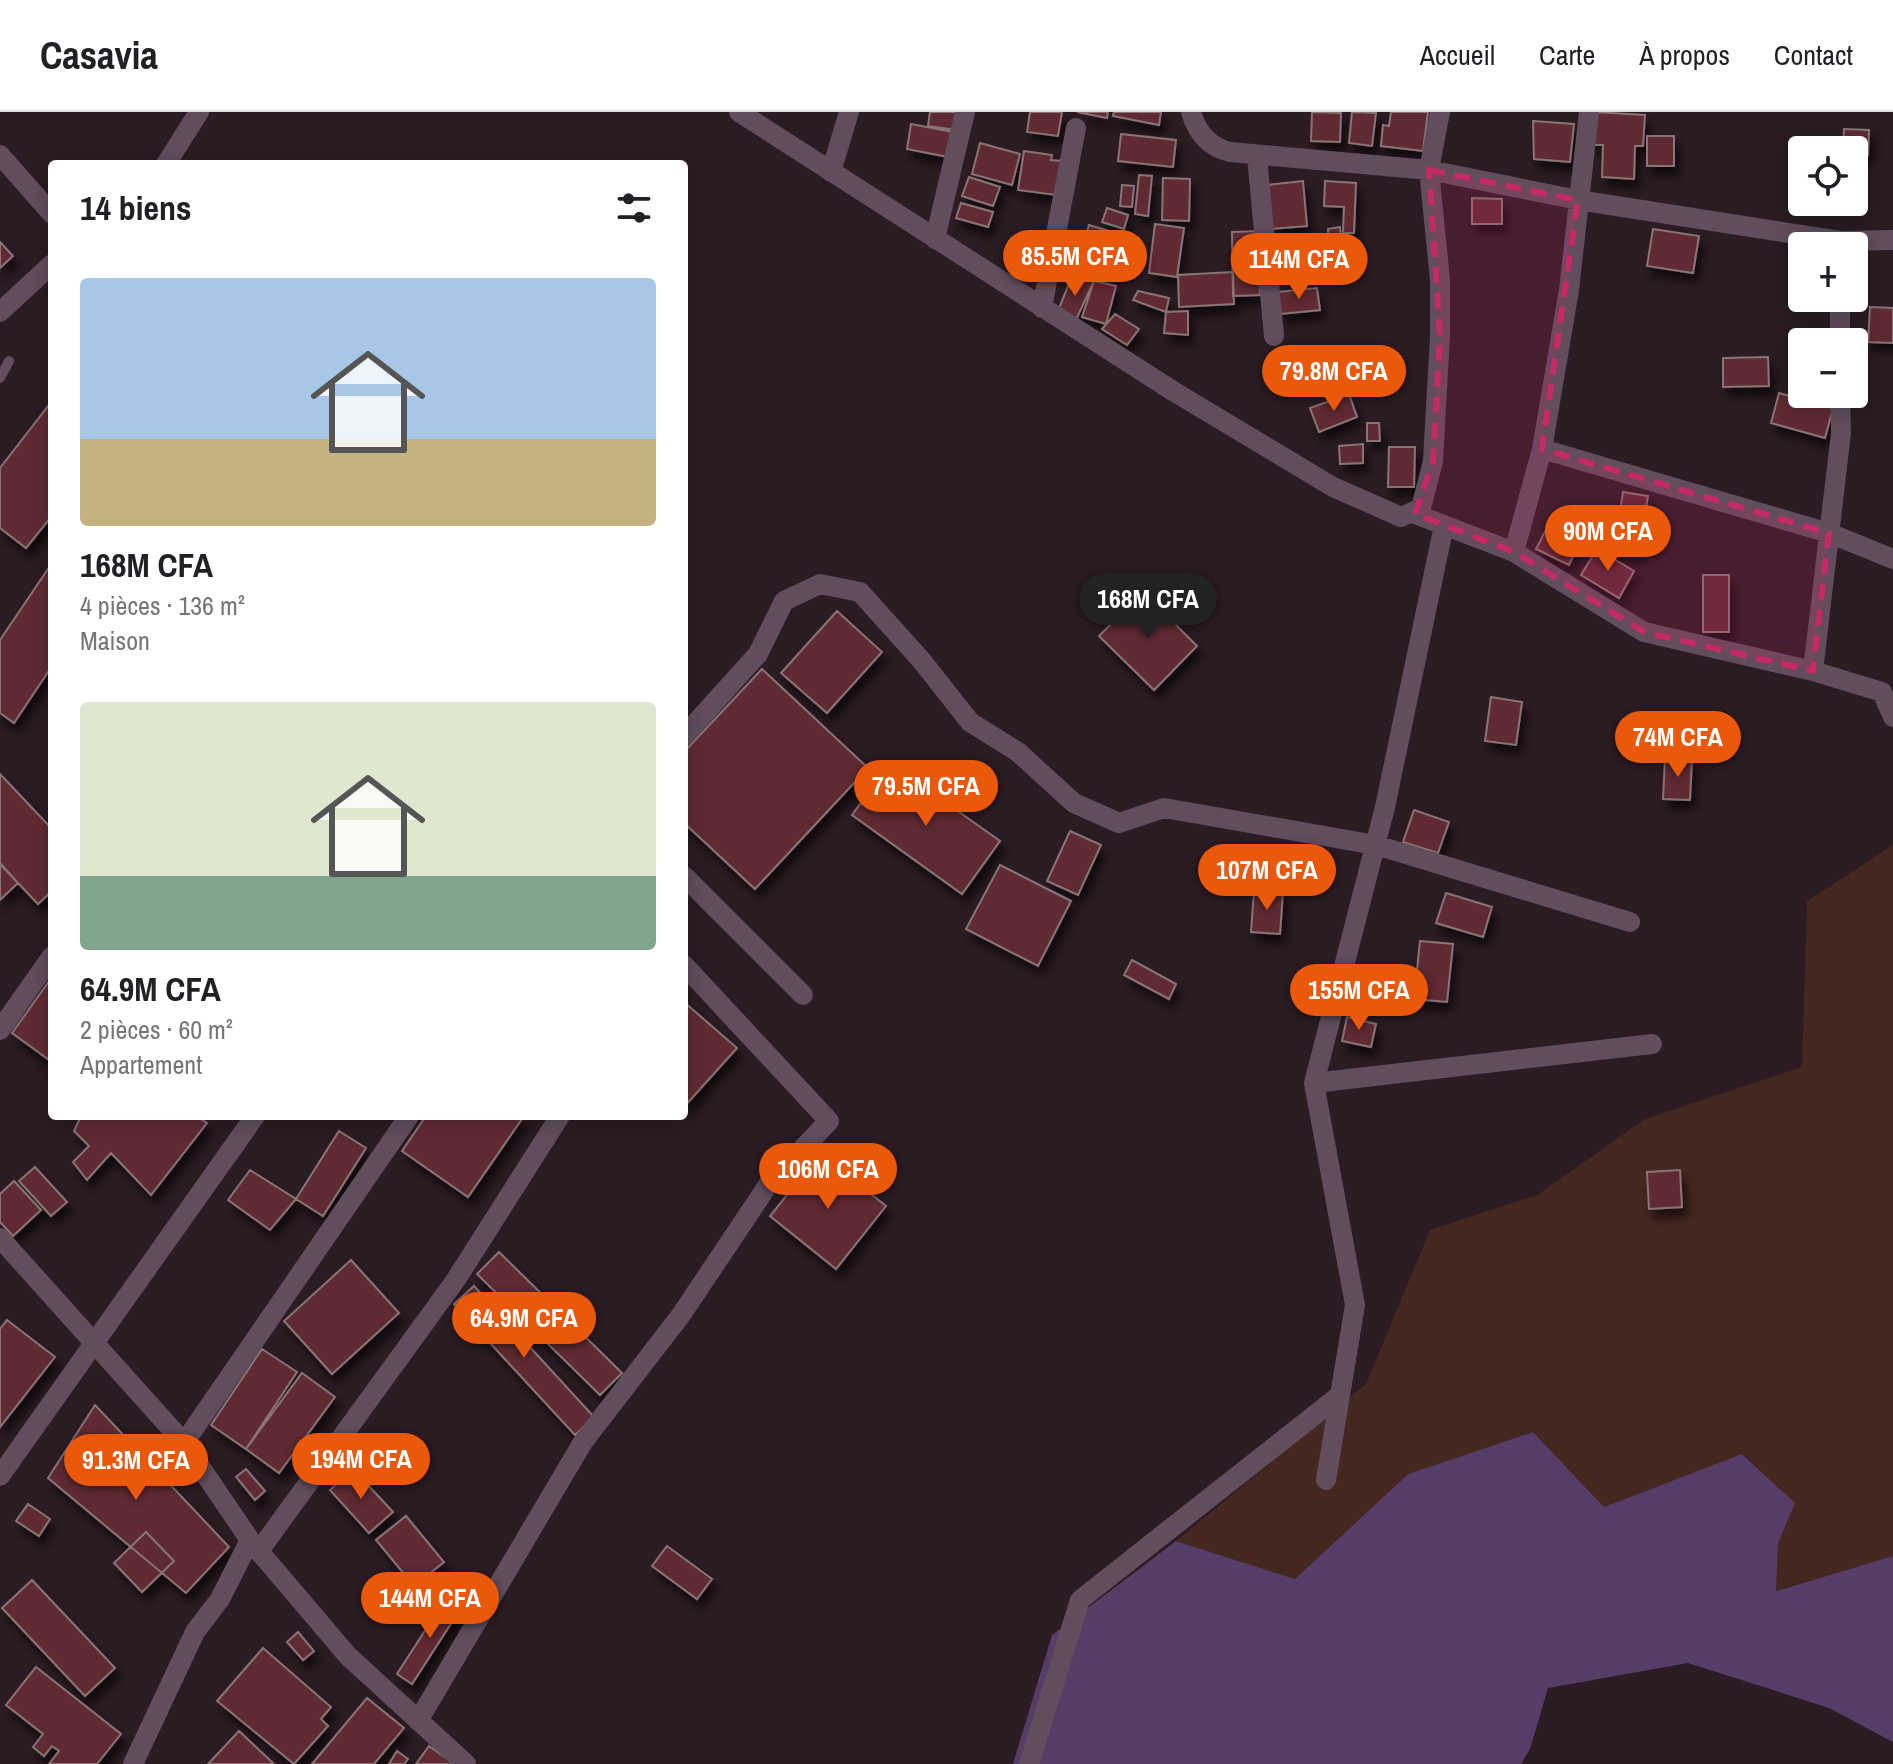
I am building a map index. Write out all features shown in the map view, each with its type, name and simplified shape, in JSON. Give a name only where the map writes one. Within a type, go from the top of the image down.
[{"type":"street","points":[[169,160],[199,112]]},
{"type":"street","points":[[739,112],[1042,308],[1333,487],[1401,517],[1415,514],[1514,552],[1644,632],[1813,671],[1882,692],[1893,717]]},
{"type":"street","points":[[831,172],[849,112]]},
{"type":"street","points":[[935,239],[965,112]]},
{"type":"street","points":[[1191,112],[1198,128],[1216,149],[1257,157],[1429,170],[1578,200],[1788,235]]},
{"type":"street","points":[[1415,514],[1428,493],[1433,461],[1440,280],[1429,170],[1440,112]]},
{"type":"street","points":[[1514,552],[1542,449],[1569,290],[1589,112]]},
{"type":"street","points":[[1042,308],[1076,128]]},
{"type":"street","points":[[0,155],[48,209]]},
{"type":"street","points":[[1257,157],[1274,336]]},
{"type":"street","points":[[1868,242],[1893,240]]},
{"type":"street","points":[[0,312],[48,268]]},
{"type":"street","points":[[1813,671],[1841,433],[1840,408]]},
{"type":"street","points":[[1542,449],[1829,533],[1893,559]]},
{"type":"street","points":[[1326,1480],[1355,1305],[1314,1083],[1376,845],[1444,525]]},
{"type":"street","points":[[688,732],[758,654],[784,601],[820,584],[860,592],[922,661],[970,722],[1018,752],[1074,803],[1119,823],[1164,808],[1376,845],[1630,922]]},
{"type":"street","points":[[688,880],[803,995]]},
{"type":"street","points":[[0,1030],[48,962]]},
{"type":"street","points":[[418,1721],[583,1442],[681,1315],[768,1185],[829,1121],[688,969]]},
{"type":"street","points":[[1314,1083],[1652,1044]]},
{"type":"street","points":[[0,1476],[252,1120]]},
{"type":"street","points":[[184,1443],[406,1120]]},
{"type":"street","points":[[133,1764],[148,1726],[195,1632],[255,1546],[455,1281],[557,1120]]},
{"type":"street","points":[[0,1238],[95,1339],[184,1443],[255,1546],[348,1656],[466,1764]]},
{"type":"street","points":[[1029,1764],[1080,1600],[1340,1395]]},
{"type":"lane","points":[[0,378],[9,361]]},
{"type":"highlighted area","points":[[1429,170],[1578,200],[1542,449],[1829,533],[1813,671],[1644,632],[1514,552],[1415,514],[1433,461],[1440,336]]},
{"type":"shaded area","points":[[1893,845],[1893,1612],[1870,1563],[1775,1591],[1778,1543],[1794,1503],[1743,1454],[1604,1507],[1533,1432],[1408,1474],[1295,1579],[1176,1541],[1366,1384],[1430,1230],[1537,1195],[1645,1119],[1802,1067],[1807,901]]},
{"type":"shaded area","points":[[1533,1432],[1604,1507],[1742,1454],[1795,1503],[1778,1543],[1776,1591],[1893,1556],[1893,1742],[1829,1708],[1688,1663],[1548,1688],[1530,1749],[1521,1764],[1013,1764],[1052,1635],[1176,1541],[1295,1579],[1408,1474]]},
{"type":"building","points":[[930,112],[959,112],[956,130],[928,126]]},
{"type":"building","points":[[1030,112],[1062,112],[1058,136],[1027,132]]},
{"type":"building","points":[[1077,112],[1108,112],[1107,118]]},
{"type":"building","points":[[1114,112],[1161,112],[1159,125],[1113,116]]},
{"type":"building","points":[[1312,112],[1341,113],[1340,142],[1311,141]]},
{"type":"building","points":[[1352,112],[1376,113],[1372,146],[1349,143]]},
{"type":"building","points":[[1391,112],[1428,112],[1423,151],[1381,146],[1383,125],[1389,126]]},
{"type":"building","points":[[1595,112],[1645,115],[1643,146],[1635,146],[1634,179],[1602,177],[1603,145],[1593,145]]},
{"type":"building","points":[[1533,121],[1574,124],[1570,162],[1534,159]]},
{"type":"building","points":[[911,124],[958,133],[953,158],[907,149]]},
{"type":"building","points":[[1844,129],[1869,130],[1868,155],[1868,136],[1844,136]]},
{"type":"building","points":[[1121,134],[1176,140],[1173,167],[1118,161]]},
{"type":"building","points":[[1647,136],[1674,136],[1674,166],[1647,166]]},
{"type":"building","points":[[980,143],[1020,154],[1012,185],[972,174]]},
{"type":"building","points":[[1024,151],[1052,155],[1051,160],[1061,161],[1056,195],[1018,190]]},
{"type":"building","points":[[1139,175],[1152,176],[1148,216],[1135,214]]},
{"type":"building","points":[[969,177],[1000,187],[993,206],[962,196]]},
{"type":"building","points":[[1163,178],[1190,179],[1189,221],[1162,220]]},
{"type":"building","points":[[1303,181],[1307,226],[1271,229],[1267,185]]},
{"type":"building","points":[[1325,181],[1356,183],[1354,233],[1343,233],[1344,207],[1324,206]]},
{"type":"building","points":[[1122,185],[1134,186],[1132,207],[1120,206]]},
{"type":"building","points":[[1472,198],[1502,199],[1502,224],[1472,224]]},
{"type":"building","points":[[961,203],[993,212],[988,227],[956,218]]},
{"type":"building","points":[[1107,208],[1128,215],[1124,229],[1102,222]]},
{"type":"building","points":[[1155,224],[1184,228],[1177,277],[1149,273]]},
{"type":"building","points":[[1089,225],[1129,237],[1120,270],[1080,257]]},
{"type":"building","points":[[1340,227],[1341,242],[1329,243],[1328,229]]},
{"type":"building","points":[[1653,229],[1699,236],[1693,273],[1647,266]]},
{"type":"building","points":[[1259,231],[1260,295],[1233,296],[1232,232]]},
{"type":"building","points":[[0,242],[13,256],[0,268]]},
{"type":"building","points":[[1233,272],[1234,304],[1179,307],[1178,275]]},
{"type":"building","points":[[1073,274],[1094,281],[1074,324],[1057,313]]},
{"type":"building","points":[[1094,281],[1116,286],[1106,324],[1082,317]]},
{"type":"building","points":[[1317,288],[1320,310],[1281,314],[1278,292]]},
{"type":"building","points":[[1138,291],[1169,298],[1166,312],[1133,300]]},
{"type":"building","points":[[1870,307],[1893,308],[1893,343],[1868,342]]},
{"type":"building","points":[[1188,311],[1188,335],[1164,333],[1166,312]]},
{"type":"building","points":[[1115,314],[1139,329],[1127,345],[1102,329]]},
{"type":"building","points":[[1768,357],[1769,386],[1723,387],[1723,358]]},
{"type":"building","points":[[1779,393],[1788,396],[1788,408],[1833,408],[1825,438],[1771,423]]},
{"type":"building","points":[[1349,394],[1357,417],[1319,432],[1310,408]]},
{"type":"building","points":[[48,406],[48,521],[26,548],[0,528],[0,468]]},
{"type":"building","points":[[1367,423],[1379,423],[1380,441],[1367,441]]},
{"type":"building","points":[[1363,444],[1363,463],[1340,464],[1339,446]]},
{"type":"building","points":[[1389,447],[1415,447],[1414,487],[1388,487]]},
{"type":"building","points":[[1623,492],[1648,496],[1639,554],[1614,551]]},
{"type":"building","points":[[1550,522],[1582,538],[1569,565],[1536,549]]},
{"type":"building","points":[[1597,549],[1634,571],[1619,598],[1581,575]]},
{"type":"building","points":[[48,569],[48,672],[14,723],[0,713],[0,640]]},
{"type":"building","points":[[1703,575],[1729,575],[1729,632],[1703,632]]},
{"type":"building","points":[[1143,592],[1197,646],[1154,690],[1099,636]]},
{"type":"building","points":[[837,611],[882,652],[827,713],[781,673]]},
{"type":"building","points":[[762,669],[868,768],[755,889],[688,827],[688,748]]},
{"type":"building","points":[[1491,697],[1522,702],[1516,745],[1485,741]]},
{"type":"building","points":[[1665,758],[1692,759],[1690,800],[1663,799]]},
{"type":"building","points":[[890,763],[1000,841],[962,894],[852,815]]},
{"type":"building","points":[[0,774],[48,825],[48,895],[38,904],[0,864]]},
{"type":"building","points":[[1414,810],[1449,822],[1438,853],[1403,842]]},
{"type":"building","points":[[1070,831],[1101,845],[1078,895],[1047,881]]},
{"type":"building","points":[[0,863],[18,883],[0,900]]},
{"type":"building","points":[[1000,865],[1071,901],[1038,966],[966,929]]},
{"type":"building","points":[[1254,890],[1283,892],[1280,934],[1251,932]]},
{"type":"building","points":[[1446,893],[1492,907],[1483,937],[1436,923]]},
{"type":"building","points":[[1420,941],[1453,944],[1447,1002],[1414,999]]},
{"type":"building","points":[[1132,960],[1176,984],[1169,999],[1124,975]]},
{"type":"building","points":[[48,983],[48,1059],[12,1033]]},
{"type":"building","points":[[688,1005],[737,1048],[688,1103]]},
{"type":"building","points":[[1347,1017],[1376,1024],[1371,1047],[1342,1041]]},
{"type":"building","points":[[79,1120],[202,1120],[207,1123],[151,1195],[111,1153],[87,1180],[73,1162],[89,1146],[74,1131]]},
{"type":"building","points":[[423,1120],[521,1120],[468,1197],[402,1151]]},
{"type":"building","points":[[339,1131],[366,1148],[323,1216],[296,1199]]},
{"type":"building","points":[[820,1154],[886,1206],[836,1269],[770,1216]]},
{"type":"building","points":[[35,1167],[67,1202],[51,1216],[19,1181]]},
{"type":"building","points":[[250,1170],[296,1199],[270,1230],[228,1200]]},
{"type":"building","points":[[1680,1170],[1682,1207],[1649,1209],[1647,1172]]},
{"type":"building","points":[[14,1181],[41,1210],[13,1236],[0,1222],[0,1194]]},
{"type":"building","points":[[499,1252],[622,1373],[600,1395],[477,1274]]},
{"type":"building","points":[[351,1260],[399,1313],[332,1374],[284,1321]]},
{"type":"building","points":[[474,1286],[594,1417],[575,1435],[454,1304]]},
{"type":"building","points":[[7,1320],[55,1357],[0,1427],[0,1329]]},
{"type":"building","points":[[262,1349],[297,1372],[246,1449],[211,1425]]},
{"type":"building","points":[[302,1373],[335,1397],[279,1473],[246,1449]]},
{"type":"building","points":[[95,1405],[229,1547],[186,1593],[48,1478]]},
{"type":"building","points":[[246,1469],[265,1491],[255,1500],[236,1477]]},
{"type":"building","points":[[353,1469],[393,1512],[369,1533],[330,1490]]},
{"type":"building","points":[[28,1504],[50,1519],[39,1536],[16,1521]]},
{"type":"building","points":[[406,1516],[444,1562],[414,1586],[376,1540]]},
{"type":"building","points":[[146,1532],[174,1561],[142,1592],[114,1563]]},
{"type":"building","points":[[667,1546],[712,1579],[697,1599],[652,1566]]},
{"type":"building","points":[[32,1580],[115,1668],[85,1696],[2,1608]]},
{"type":"building","points":[[448,1595],[463,1605],[412,1684],[397,1674]]},
{"type":"building","points":[[298,1632],[314,1651],[303,1660],[287,1642]]},
{"type":"building","points":[[263,1648],[331,1707],[321,1719],[328,1726],[294,1764],[217,1701]]},
{"type":"building","points":[[36,1667],[121,1734],[97,1764],[49,1764],[59,1751],[52,1746],[44,1756],[33,1747],[43,1734],[6,1705]]},
{"type":"building","points":[[367,1698],[404,1728],[374,1764],[312,1764]]},
{"type":"building","points":[[239,1731],[274,1764],[208,1764]]},
{"type":"building","points":[[429,1746],[453,1763],[416,1764]]},
{"type":"building","points":[[397,1751],[408,1759],[404,1764],[389,1764]]}]
